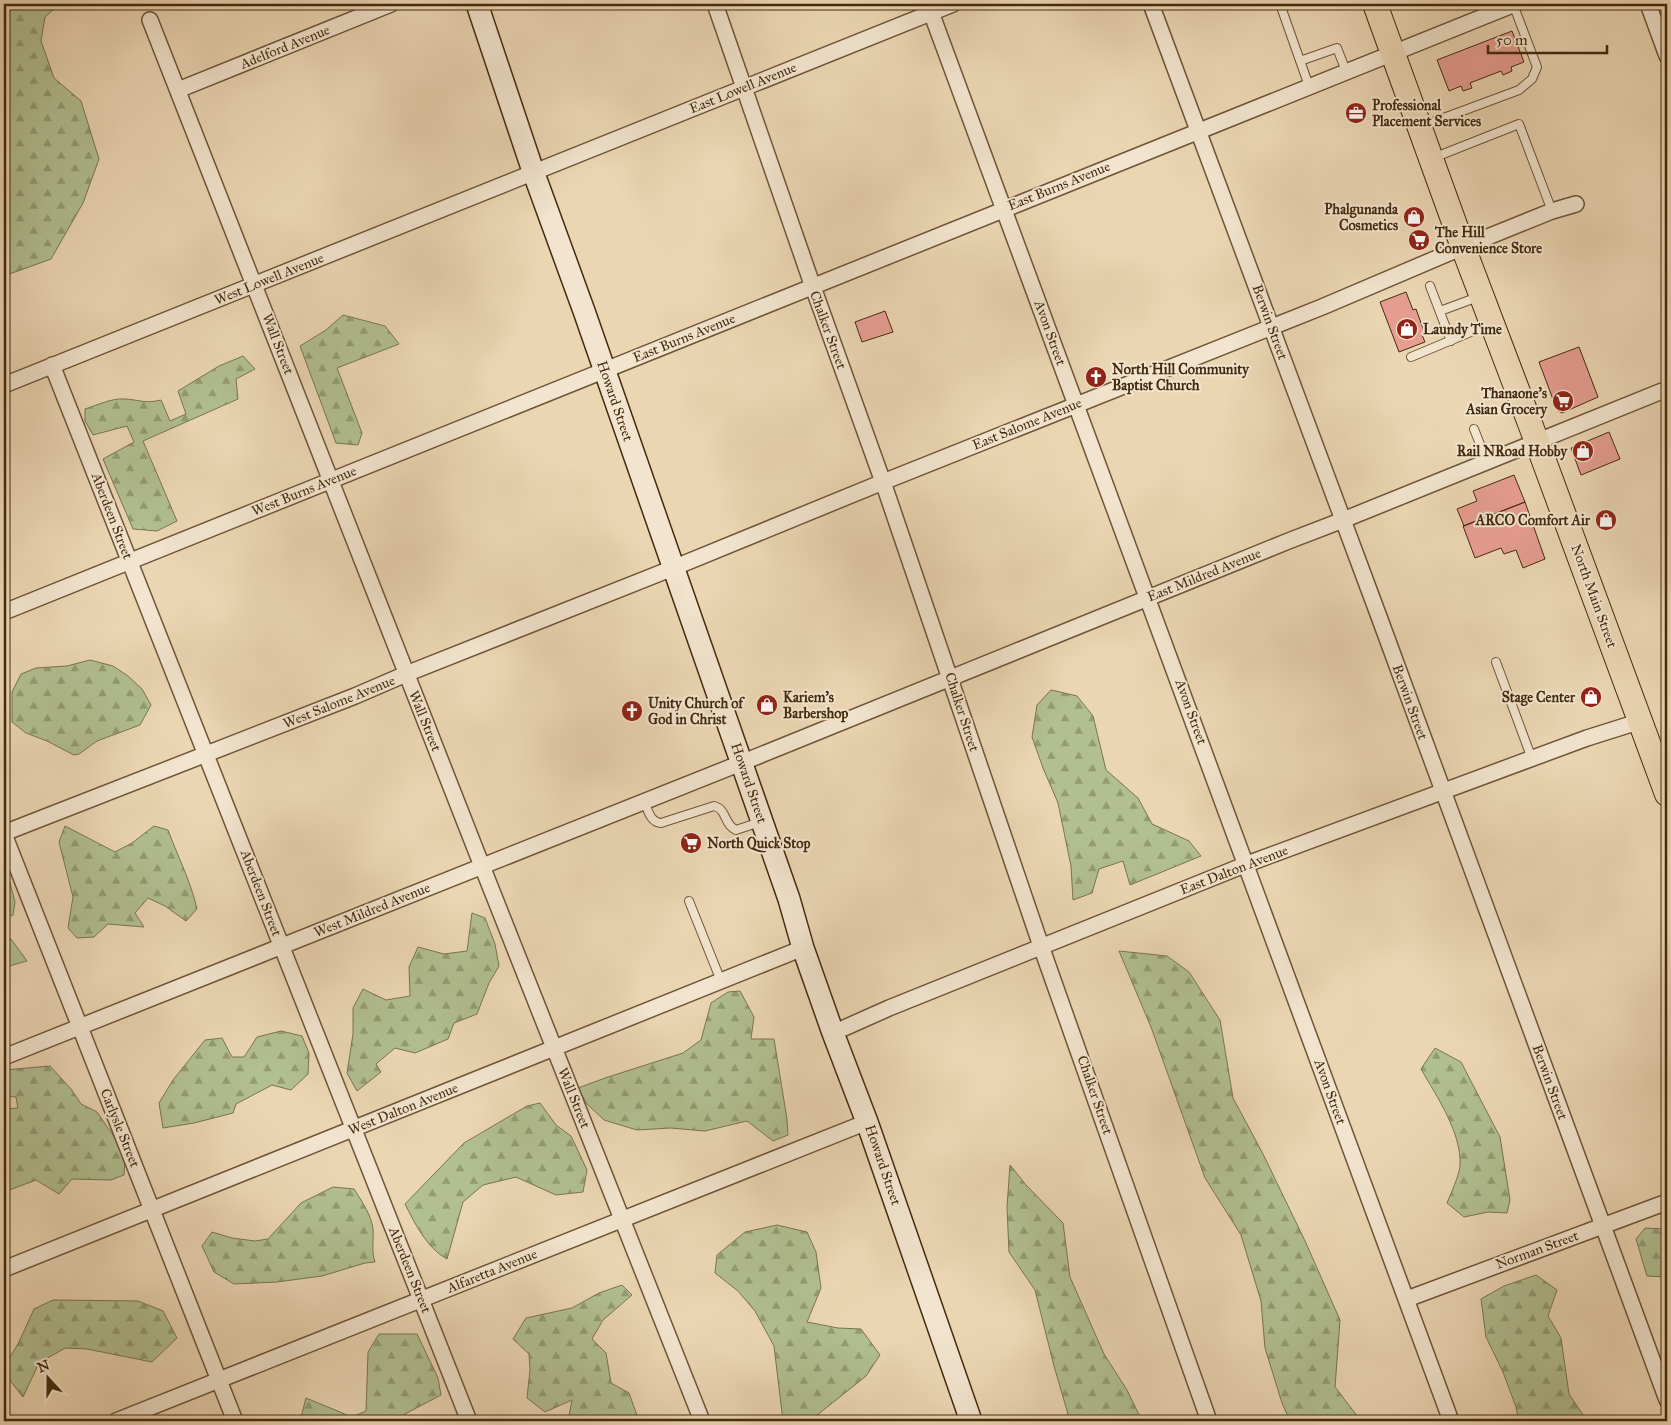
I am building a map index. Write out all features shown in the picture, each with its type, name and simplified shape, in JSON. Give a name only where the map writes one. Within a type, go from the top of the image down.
[{"type":"main road","name":"Howard Street","points":[[477,4],[533,172],[762,822],[803,948],[867,1122],[971,1421]]},
{"type":"main road","name":"North Main Street","points":[[1375,4],[1463,247],[1667,794]]},
{"type":"street","name":"Adelford Avenue","points":[[178,90],[391,4]]},
{"type":"street","name":"Chalker Street","points":[[715,4],[951,678],[1041,946],[1060,994],[1208,1421]]},
{"type":"street","name":"East Lowell Avenue","points":[[533,172],[743,88],[930,8],[953,4]]},
{"type":"street","name":"Berwin Street","points":[[1151,4],[1272,326],[1667,1400]]},
{"type":"street","name":"East Burns Avenue","points":[[604,370],[1514,4]]},
{"type":"street","points":[[1648,4],[1667,56]]},
{"type":"street","name":"Avon Street","points":[[930,8],[1451,1421]]},
{"type":"street","name":"Wall Street","points":[[150,20],[406,674],[702,1421]]},
{"type":"street","name":"West Lowell Avenue","points":[[4,386],[533,172]]},
{"type":"street","name":"East Salome Avenue","points":[[673,568],[1076,404],[1322,307],[1552,211],[1576,204]]},
{"type":"street","name":"Aberdeen Street","points":[[52,365],[469,1421]]},
{"type":"street","name":"West Burns Avenue","points":[[4,612],[604,370]]},
{"type":"street","name":"East Mildred Avenue","points":[[741,763],[1063,631],[1667,389]]},
{"type":"street","name":"West Salome Avenue","points":[[4,834],[673,568]]},
{"type":"street","name":"East Dalton Avenue","points":[[833,1033],[889,1008],[1247,864],[1641,721]]},
{"type":"street","name":"West Mildred Avenue","points":[[4,1057],[741,763]]},
{"type":"street","name":"Carlysle Street","points":[[4,834],[235,1421]]},
{"type":"street","name":"West Dalton Avenue","points":[[4,1269],[803,948]]},
{"type":"street","name":"Alfaretta Avenue","points":[[116,1421],[867,1122]]},
{"type":"street","name":"Norman Street","points":[[1407,1299],[1667,1202]]},
{"type":"lane","points":[[1280,4],[1309,86]]},
{"type":"lane","points":[[1420,126],[1520,90],[1532,79],[1537,67],[1514,4]]},
{"type":"lane","points":[[1300,61],[1337,48],[1346,71]]},
{"type":"lane","points":[[1432,158],[1519,124],[1552,211]]},
{"type":"lane","points":[[1430,286],[1451,341]]},
{"type":"lane","points":[[1440,311],[1482,296]]},
{"type":"lane","points":[[1411,357],[1492,323]]},
{"type":"lane","points":[[1474,429],[1487,462]]},
{"type":"lane","points":[[1496,662],[1532,759]]},
{"type":"lane","points":[[644,801],[655,822],[661,823],[714,806],[722,810],[729,826],[736,830],[762,822]]},
{"type":"lane","points":[[690,901],[721,981]]},
{"type":"green space","points":[[4,4],[60,4],[45,17],[41,41],[54,78],[81,101],[99,159],[83,203],[51,259],[4,276]]},
{"type":"green space","points":[[343,315],[385,326],[399,344],[337,368],[362,433],[358,445],[336,443],[300,346],[326,330]]},
{"type":"green space","points":[[243,356],[255,369],[236,379],[238,399],[143,441],[177,521],[157,531],[133,529],[103,459],[134,442],[127,426],[93,435],[85,421],[85,409],[115,400],[125,399],[146,402],[161,400],[170,421],[186,414],[178,391],[219,366]]},
{"type":"green space","points":[[90,660],[113,666],[142,689],[151,705],[140,725],[97,741],[79,754],[74,755],[26,733],[12,722],[12,692],[21,674],[36,668],[67,666]]},
{"type":"green space","points":[[1051,690],[1077,696],[1093,716],[1106,770],[1138,798],[1152,824],[1189,841],[1201,856],[1130,885],[1123,861],[1099,869],[1092,893],[1073,900],[1071,866],[1058,803],[1032,737],[1037,705]]},
{"type":"green space","points":[[65,826],[115,852],[132,843],[154,826],[168,830],[188,879],[197,909],[186,921],[165,906],[148,898],[135,913],[144,927],[108,924],[94,937],[77,938],[68,928],[73,897],[59,842]]},
{"type":"green space","points":[[8,875],[15,902],[13,915],[4,919],[4,881]]},
{"type":"green space","points":[[472,913],[485,918],[495,944],[499,966],[489,983],[477,1014],[454,1023],[448,1039],[415,1053],[395,1048],[376,1064],[381,1072],[357,1091],[347,1073],[353,1034],[353,1008],[363,989],[386,1000],[410,996],[409,967],[418,947],[444,954],[467,951]]},
{"type":"green space","points":[[4,939],[11,939],[27,961],[9,966],[4,973]]},
{"type":"green space","points":[[1119,951],[1167,956],[1189,972],[1220,1020],[1233,1098],[1263,1154],[1305,1241],[1340,1320],[1335,1387],[1361,1421],[1290,1421],[1282,1403],[1265,1348],[1261,1301],[1241,1235],[1205,1178],[1151,1027]]},
{"type":"green space","points":[[740,991],[754,1017],[751,1039],[774,1039],[788,1135],[773,1141],[747,1121],[705,1131],[671,1128],[637,1130],[604,1120],[587,1104],[578,1088],[683,1053],[701,1040],[711,1003],[728,992]]},
{"type":"green space","points":[[281,1031],[302,1036],[309,1053],[308,1074],[291,1090],[272,1085],[236,1104],[233,1113],[194,1123],[163,1128],[159,1103],[173,1080],[205,1040],[222,1038],[232,1057],[244,1057],[257,1037]]},
{"type":"green space","points":[[1435,1048],[1461,1062],[1500,1137],[1510,1200],[1507,1213],[1488,1212],[1464,1217],[1447,1203],[1459,1170],[1460,1154],[1453,1128],[1421,1069]]},
{"type":"green space","points":[[50,1066],[71,1089],[81,1104],[97,1112],[117,1141],[125,1159],[124,1175],[111,1180],[72,1179],[59,1194],[36,1180],[4,1192],[4,1109],[18,1108],[16,1097],[4,1096],[4,1070]]},
{"type":"green space","points":[[540,1103],[556,1125],[571,1136],[587,1170],[583,1192],[556,1195],[516,1177],[483,1185],[463,1202],[447,1259],[433,1249],[417,1227],[405,1204],[464,1143],[527,1106]]},
{"type":"green space","points":[[1010,1165],[1026,1185],[1063,1223],[1070,1277],[1104,1354],[1127,1390],[1142,1421],[1070,1421],[1035,1290],[1009,1252],[1007,1207]]},
{"type":"green space","points":[[333,1187],[354,1189],[366,1208],[373,1229],[375,1262],[365,1263],[322,1276],[277,1282],[234,1284],[214,1272],[202,1246],[212,1232],[232,1238],[255,1241],[268,1239],[301,1203]]},
{"type":"green space","points":[[777,1225],[807,1232],[816,1252],[821,1288],[807,1322],[838,1328],[861,1329],[880,1355],[866,1376],[816,1416],[805,1421],[783,1421],[774,1346],[755,1311],[738,1291],[715,1273],[717,1255],[745,1232]]},
{"type":"green space","points":[[1645,1228],[1667,1229],[1667,1277],[1647,1276],[1636,1239]]},
{"type":"green space","points":[[1536,1275],[1557,1290],[1548,1316],[1561,1338],[1569,1394],[1587,1421],[1519,1421],[1503,1372],[1486,1337],[1481,1299],[1504,1286]]},
{"type":"green space","points":[[622,1285],[632,1295],[603,1320],[592,1339],[606,1353],[611,1383],[629,1393],[639,1421],[568,1421],[572,1400],[545,1412],[527,1398],[530,1370],[529,1354],[513,1339],[526,1318],[572,1308],[599,1293]]},
{"type":"green space","points":[[53,1300],[138,1301],[163,1311],[177,1338],[152,1362],[87,1349],[65,1348],[39,1363],[23,1397],[4,1373],[4,1367],[19,1342],[34,1309]]},
{"type":"green space","points":[[379,1334],[417,1334],[438,1378],[441,1395],[405,1414],[404,1421],[300,1421],[306,1398],[352,1417],[366,1411],[368,1352]]},
{"type":"building","points":[[1512,31],[1524,62],[1511,67],[1512,71],[1503,75],[1501,71],[1470,83],[1472,88],[1463,91],[1461,86],[1449,91],[1437,60]]},
{"type":"building","points":[[1406,292],[1413,310],[1416,309],[1425,334],[1422,335],[1425,342],[1399,352],[1380,302]]},
{"type":"building","points":[[885,311],[893,332],[862,342],[855,322]]},
{"type":"building","points":[[1579,347],[1598,397],[1562,413],[1557,410],[1539,362]]},
{"type":"building","points":[[1609,432],[1620,459],[1581,475],[1571,448]]},
{"type":"building","points":[[1514,475],[1525,502],[1464,526],[1457,509],[1477,501],[1473,491]]},
{"type":"building","points":[[1525,502],[1545,559],[1523,568],[1516,550],[1504,554],[1501,548],[1475,558],[1463,526]]},
{"type":"place","name":"Professional Placement Services","points":[[1356,113]]},
{"type":"place","name":"Phalgunanda Cosmetics","points":[[1414,217]]},
{"type":"place","name":"The Hill Convenience Store","points":[[1419,240]]},
{"type":"place","name":"Laundy Time","points":[[1407,329]]},
{"type":"place","name":"North Hill Community Baptist Church","points":[[1096,377]]},
{"type":"place","name":"Thanaone's Asian Grocery","points":[[1563,401]]},
{"type":"place","name":"Rail NRoad Hobby","points":[[1583,451]]},
{"type":"place","name":"ARCO Comfort Air","points":[[1606,520]]},
{"type":"place","name":"Stage Center","points":[[1591,697]]},
{"type":"place","name":"Kariem's Barbershop","points":[[767,705]]},
{"type":"place","name":"Unity Church of God in Christ","points":[[632,711]]},
{"type":"place","name":"North Quick Stop","points":[[691,843]]}]
